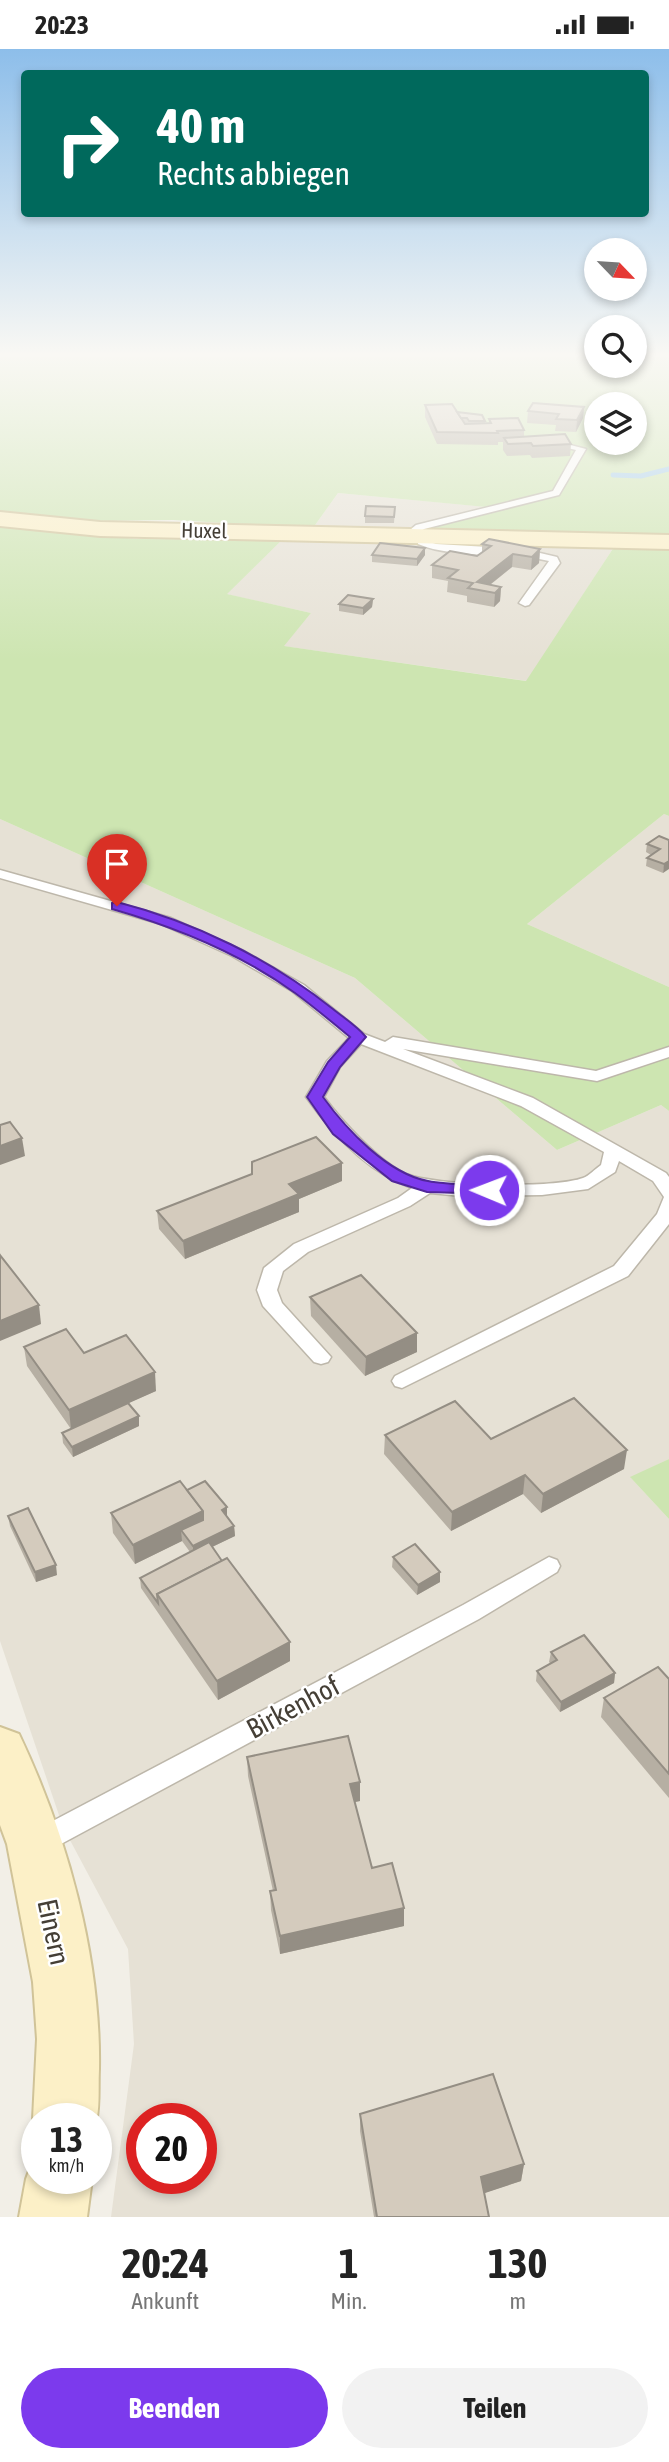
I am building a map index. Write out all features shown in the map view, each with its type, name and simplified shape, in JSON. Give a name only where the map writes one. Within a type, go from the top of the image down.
[{"type":"street","name":"Huxel","points":[[0,519],[100,529],[669,542]]},
{"type":"street","name":"Einern","points":[[0,1751],[36,1844],[64,1982],[68,2039],[66,2103]]},
{"type":"street","points":[[53,2217],[57,2194]]},
{"type":"lane","name":"Huxel","points":[[416,535],[420,527],[556,493],[563,486],[575,458]]},
{"type":"lane","points":[[416,535],[422,542],[434,547],[523,552],[553,559],[555,563],[525,603]]},
{"type":"lane","points":[[0,874],[166,921],[237,953],[298,988],[358,1037],[527,1102],[613,1150],[666,1184]]},
{"type":"lane","points":[[358,1037],[597,1076],[669,1052]]},
{"type":"lane","points":[[358,1037],[333,1065],[315,1097],[339,1130],[397,1177],[427,1187],[462,1190],[542,1189],[588,1183],[608,1168],[613,1150]]},
{"type":"lane","points":[[321,1357],[273,1306],[267,1290],[274,1268],[301,1248],[404,1202],[427,1187]]},
{"type":"lane","points":[[402,1381],[621,1271],[666,1215],[669,1202]]},
{"type":"lane","name":"Birkenhof","points":[[36,1844],[482,1606],[549,1566]]},
{"type":"shaded area","points":[[338,493],[488,507],[404,529],[614,547],[527,681],[283,646],[311,613],[226,594],[282,540],[313,528]]},
{"type":"shaded area","points":[[664,814],[669,816],[669,987],[527,924]]},
{"type":"shaded area","points":[[0,819],[355,978],[557,1150],[661,1105],[669,1111],[669,1459],[631,1478],[669,1519],[669,2217],[111,2217],[126,2104],[126,2194],[217,2194],[217,2103],[126,2103],[134,2044],[128,1949],[63,1827],[0,1641]]},
{"type":"green space","points":[[0,458],[669,458],[669,535],[404,529],[486,507],[338,493],[313,528],[173,520],[88,521],[0,513]]},
{"type":"green space","points":[[0,525],[137,539],[282,540],[227,594],[311,613],[284,646],[526,681],[614,547],[669,548],[669,816],[664,814],[527,924],[669,987],[669,1111],[661,1105],[557,1150],[355,978],[0,819]]},
{"type":"green space","points":[[669,1459],[669,1519],[630,1477]]},
{"type":"building","points":[[366,506],[395,507],[394,517],[365,516]]},
{"type":"building","points":[[489,539],[540,549],[532,557],[513,554],[477,582],[501,587],[495,593],[468,588],[473,583],[448,578],[458,570],[432,565],[450,551],[477,556],[491,546],[482,544]]},
{"type":"building","points":[[380,543],[425,548],[417,559],[372,555]]},
{"type":"building","points":[[348,595],[373,599],[363,608],[339,604]]},
{"type":"building","points":[[659,836],[669,840],[669,861],[664,864],[647,858],[660,849],[647,844]]},
{"type":"building","points":[[10,1122],[22,1138],[0,1146],[0,1125]]},
{"type":"building","points":[[316,1137],[342,1163],[289,1184],[299,1194],[183,1241],[157,1211],[252,1174],[252,1162]]},
{"type":"building","points":[[0,1255],[39,1305],[0,1321]]},
{"type":"building","points":[[361,1275],[417,1333],[366,1357],[310,1297]]},
{"type":"building","points":[[66,1329],[84,1353],[126,1335],[155,1372],[69,1410],[24,1347]]},
{"type":"building","points":[[574,1398],[627,1450],[543,1494],[525,1475],[452,1512],[385,1435],[455,1401],[491,1439]]},
{"type":"building","points":[[128,1403],[139,1416],[72,1447],[62,1433]]},
{"type":"building","points":[[180,1481],[203,1511],[133,1545],[111,1513]]},
{"type":"building","points":[[205,1481],[227,1507],[222,1510],[234,1526],[193,1546],[181,1530],[203,1520],[203,1511],[187,1490]]},
{"type":"building","points":[[28,1508],[56,1565],[35,1572],[8,1516]]},
{"type":"building","points":[[209,1542],[222,1561],[157,1594],[158,1603],[140,1578]]},
{"type":"building","points":[[415,1544],[440,1572],[418,1585],[393,1557]]},
{"type":"building","points":[[227,1558],[290,1642],[217,1681],[157,1594]]},
{"type":"building","points":[[584,1635],[615,1673],[561,1702],[537,1671],[557,1660],[551,1652]]},
{"type":"building","points":[[658,1667],[669,1679],[669,1774],[604,1698]]},
{"type":"building","points":[[348,1736],[360,1782],[350,1784],[372,1868],[392,1863],[404,1908],[280,1936],[270,1891],[276,1890],[247,1757]]},
{"type":"building","points":[[493,2074],[524,2164],[481,2177],[489,2217],[377,2217],[360,2114]]},
{"type":"waterway","points":[[613,475],[641,476],[669,469]]},
{"type":"route","points":[[117,906],[166,921],[237,953],[298,988],[358,1037],[333,1065],[315,1097],[339,1130],[397,1177],[427,1187],[489,1190]]}]
